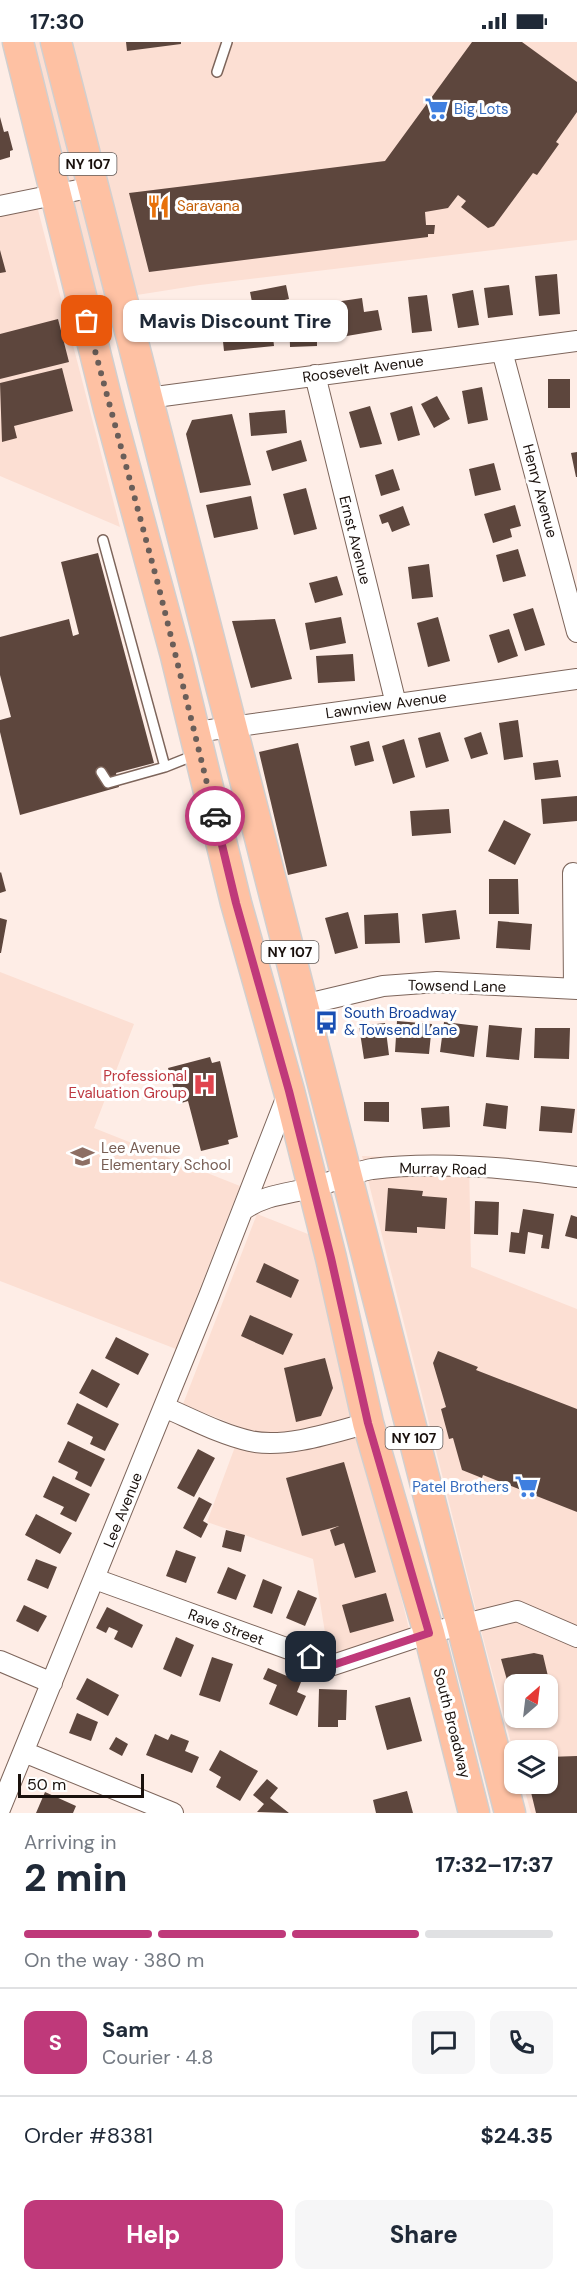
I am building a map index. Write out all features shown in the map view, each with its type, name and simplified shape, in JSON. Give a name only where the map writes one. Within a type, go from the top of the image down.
[{"type":"main road","name":"NY 107","points":[[18,42],[109,409],[198,742],[236,903],[289,1091],[331,1258],[368,1423],[429,1633]]},
{"type":"main road","name":"NY 107","points":[[56,42],[510,1813]]},
{"type":"main road","name":"South Broadway","points":[[429,1633],[474,1813]]},
{"type":"street","points":[[0,206],[93,187]]},
{"type":"street","name":"Roosevelt Avenue","points":[[148,398],[577,341]]},
{"type":"street","name":"Henry Avenue","points":[[502,351],[577,632]]},
{"type":"street","name":"Ernst Avenue","points":[[315,375],[396,704]]},
{"type":"street","name":"Lawnview Avenue","points":[[198,742],[232,727],[577,679]]},
{"type":"street","points":[[573,873],[575,989]]},
{"type":"street","name":"Towsend Lane","points":[[303,1005],[383,986],[437,982],[575,989]]},
{"type":"street","name":"Lee Avenue","points":[[2,1796],[24,1752],[95,1579],[289,1091]]},
{"type":"street","name":"Murray Road","points":[[312,1187],[369,1170],[408,1167],[476,1168],[577,1177]]},
{"type":"street","points":[[243,1210],[258,1199],[312,1187]]},
{"type":"street","points":[[164,1407],[249,1441],[270,1444],[327,1434],[368,1423]]},
{"type":"street","name":"Rave Street","points":[[95,1579],[333,1665],[429,1633],[517,1611],[577,1637]]},
{"type":"street","points":[[0,1661],[52,1683]]},
{"type":"street","points":[[24,1752],[173,1813]]},
{"type":"lane","points":[[217,72],[227,42]]},
{"type":"lane","points":[[104,540],[165,767]]},
{"type":"lane","points":[[101,772],[108,783],[165,767],[198,742]]},
{"type":"shaded area","points":[[23,42],[577,42],[577,240],[200,285],[99,301]]},
{"type":"shaded area","points":[[37,206],[120,527],[0,476],[0,213]]},
{"type":"shaded area","name":"Lee Avenue Elementary School","points":[[0,972],[134,1024],[94,1128],[240,1186],[176,1349],[0,1281]]},
{"type":"shaded area","points":[[362,1156],[469,1160],[471,1267],[577,1309],[577,1813],[531,1813],[526,1794],[558,1794],[558,1740],[510,1740],[507,1728],[558,1728],[558,1674],[504,1674],[504,1716]]},
{"type":"shaded area","points":[[257,1214],[313,1236],[410,1633],[329,1657],[313,1559],[207,1522],[242,1428],[183,1404]]},
{"type":"building","points":[[126,42],[181,42],[181,44],[127,51]]},
{"type":"building","points":[[472,42],[522,42],[577,82],[577,112],[556,142],[559,144],[537,175],[533,173],[494,226],[488,228],[461,207],[466,201],[458,195],[448,208],[425,212],[426,225],[435,225],[434,234],[428,234],[428,237],[149,272],[129,193],[385,161]]},
{"type":"building","points":[[0,117],[4,132],[8,131],[13,150],[10,151],[10,157],[0,160]]},
{"type":"building","points":[[0,250],[6,272],[0,273]]},
{"type":"building","points":[[557,274],[560,314],[539,316],[535,276]]},
{"type":"building","points":[[286,285],[289,299],[253,307],[250,292]]},
{"type":"building","points":[[509,285],[513,315],[488,318],[484,288]]},
{"type":"building","points":[[473,290],[479,325],[458,328],[452,294]]},
{"type":"building","points":[[427,295],[432,331],[412,333],[408,297]]},
{"type":"building","points":[[362,298],[364,312],[378,310],[382,330],[341,337],[335,302]]},
{"type":"building","points":[[289,312],[317,312],[317,346],[290,347]]},
{"type":"building","points":[[271,318],[274,346],[224,351],[221,323]]},
{"type":"building","points":[[58,319],[69,362],[0,379],[0,334]]},
{"type":"building","points":[[62,368],[73,411],[14,426],[17,438],[2,442],[0,383]]},
{"type":"building","points":[[548,379],[570,379],[570,408],[548,408]]},
{"type":"building","points":[[482,387],[488,420],[468,424],[462,391]]},
{"type":"building","points":[[437,396],[450,419],[434,428],[421,404]]},
{"type":"building","points":[[370,406],[382,444],[360,448],[349,412]]},
{"type":"building","points":[[412,406],[420,435],[398,441],[390,413]]},
{"type":"building","points":[[285,410],[287,433],[251,436],[249,413]]},
{"type":"building","points":[[232,414],[251,485],[200,493],[186,434],[192,420]]},
{"type":"building","points":[[301,440],[307,461],[272,471],[266,451]]},
{"type":"building","points":[[577,452],[577,477],[576,477],[571,453]]},
{"type":"building","points":[[494,463],[501,490],[475,496],[469,469]]},
{"type":"building","points":[[393,469],[400,490],[381,496],[375,475]]},
{"type":"building","points":[[306,488],[317,529],[294,535],[283,494]]},
{"type":"building","points":[[251,496],[258,529],[214,538],[206,505]]},
{"type":"building","points":[[515,505],[521,526],[510,529],[512,537],[493,543],[484,514]]},
{"type":"building","points":[[403,506],[410,525],[392,532],[388,522],[382,524],[379,515]]},
{"type":"building","points":[[518,549],[526,576],[503,582],[496,555]]},
{"type":"building","points":[[98,553],[154,763],[116,773],[119,787],[20,815],[0,732],[0,720],[11,717],[0,675],[0,637],[69,619],[73,636],[79,634],[61,562]]},
{"type":"building","points":[[429,564],[433,597],[412,599],[408,567]]},
{"type":"building","points":[[337,576],[343,595],[315,603],[309,583]]},
{"type":"building","points":[[533,608],[545,645],[525,651],[513,614]]},
{"type":"building","points":[[341,617],[346,643],[310,650],[305,623]]},
{"type":"building","points":[[438,617],[450,661],[428,667],[417,623]]},
{"type":"building","points":[[275,619],[292,679],[251,688],[232,621]]},
{"type":"building","points":[[509,629],[518,656],[498,663],[489,635]]},
{"type":"building","points":[[353,654],[355,681],[318,683],[316,656]]},
{"type":"building","points":[[518,720],[523,757],[504,760],[499,723]]},
{"type":"building","points":[[440,732],[449,761],[426,768],[418,738]]},
{"type":"building","points":[[481,732],[488,754],[471,759],[464,738]]},
{"type":"building","points":[[404,739],[415,777],[393,784],[382,746]]},
{"type":"building","points":[[369,741],[374,761],[355,766],[350,746]]},
{"type":"building","points":[[298,743],[327,866],[288,875],[259,752]]},
{"type":"building","points":[[558,760],[561,777],[535,780],[533,763]]},
{"type":"building","points":[[577,796],[577,821],[543,824],[541,799]]},
{"type":"building","points":[[449,809],[451,833],[412,836],[410,811]]},
{"type":"building","points":[[504,820],[531,834],[515,865],[488,851]]},
{"type":"building","points":[[0,873],[6,891],[0,893]]},
{"type":"building","points":[[489,879],[518,879],[519,914],[489,914]]},
{"type":"building","points":[[456,910],[460,939],[425,943],[422,914]]},
{"type":"building","points":[[348,912],[358,948],[335,954],[325,918]]},
{"type":"building","points":[[398,913],[400,943],[365,944],[364,915]]},
{"type":"building","points":[[0,918],[7,920],[1,953],[0,953]]},
{"type":"building","points":[[498,921],[532,924],[530,950],[496,948]]},
{"type":"building","points":[[397,1021],[432,1024],[429,1054],[395,1052]]},
{"type":"building","points":[[444,1022],[478,1026],[474,1057],[440,1052]]},
{"type":"building","points":[[385,1023],[389,1055],[364,1059],[359,1026]]},
{"type":"building","points":[[489,1025],[522,1028],[519,1060],[486,1057]]},
{"type":"building","points":[[535,1028],[570,1028],[569,1059],[534,1058]]},
{"type":"building","points":[[210,1057],[212,1063],[220,1061],[238,1137],[228,1140],[229,1144],[201,1151],[188,1101],[178,1104],[168,1068]]},
{"type":"building","points":[[364,1102],[389,1102],[389,1122],[364,1121]]},
{"type":"building","points":[[486,1103],[508,1106],[506,1129],[483,1126]]},
{"type":"building","points":[[449,1106],[450,1127],[423,1129],[421,1108]]},
{"type":"building","points":[[541,1106],[575,1109],[572,1133],[539,1131]]},
{"type":"building","points":[[388,1188],[423,1191],[422,1196],[447,1198],[445,1229],[417,1227],[417,1233],[385,1231]]},
{"type":"building","points":[[475,1201],[499,1202],[498,1235],[474,1234]]},
{"type":"building","points":[[523,1209],[554,1214],[549,1249],[541,1248],[543,1235],[528,1232],[525,1254],[509,1252],[511,1232],[519,1233]]},
{"type":"building","points":[[571,1215],[577,1217],[577,1239],[565,1236]]},
{"type":"building","points":[[264,1263],[299,1280],[291,1298],[256,1282]]},
{"type":"building","points":[[250,1315],[293,1334],[283,1355],[241,1336]]},
{"type":"building","points":[[116,1337],[149,1354],[138,1375],[105,1358]]},
{"type":"building","points":[[438,1351],[478,1367],[476,1370],[577,1409],[577,1512],[483,1475],[482,1478],[462,1470],[453,1438],[449,1439],[441,1409],[446,1407],[433,1363]]},
{"type":"building","points":[[325,1358],[333,1388],[321,1416],[296,1422],[284,1368]]},
{"type":"building","points":[[92,1369],[120,1384],[107,1408],[79,1393]]},
{"type":"building","points":[[77,1403],[119,1424],[105,1451],[90,1444],[93,1437],[67,1424]]},
{"type":"building","points":[[68,1441],[105,1459],[91,1487],[75,1479],[78,1472],[58,1462]]},
{"type":"building","points":[[198,1449],[215,1458],[194,1497],[177,1488]]},
{"type":"building","points":[[344,1462],[376,1572],[355,1578],[344,1543],[335,1546],[330,1530],[339,1526],[302,1536],[286,1478]]},
{"type":"building","points":[[53,1476],[90,1494],[76,1522],[60,1514],[64,1507],[43,1497]]},
{"type":"building","points":[[199,1497],[212,1504],[203,1521],[208,1524],[201,1538],[183,1528]]},
{"type":"building","points":[[36,1514],[72,1533],[60,1554],[25,1535]]},
{"type":"building","points":[[226,1530],[245,1535],[241,1552],[222,1547]]},
{"type":"building","points":[[176,1550],[196,1557],[186,1583],[166,1576]]},
{"type":"building","points":[[36,1559],[57,1567],[48,1589],[27,1580]]},
{"type":"building","points":[[228,1567],[246,1575],[236,1600],[217,1593]]},
{"type":"building","points":[[263,1579],[282,1587],[272,1614],[253,1607]]},
{"type":"building","points":[[298,1590],[317,1598],[305,1626],[286,1618]]},
{"type":"building","points":[[386,1593],[394,1621],[350,1633],[342,1605]]},
{"type":"building","points":[[24,1605],[47,1616],[38,1632],[16,1621]]},
{"type":"building","points":[[107,1607],[143,1625],[132,1648],[114,1639],[118,1631],[109,1627],[106,1633],[96,1628]]},
{"type":"building","points":[[176,1637],[194,1645],[181,1677],[163,1669]]},
{"type":"building","points":[[534,1653],[543,1655],[547,1674],[505,1674],[501,1659]]},
{"type":"building","points":[[212,1657],[233,1664],[220,1702],[199,1695]]},
{"type":"building","points":[[268,1668],[301,1682],[297,1692],[306,1696],[297,1716],[269,1704],[277,1685],[263,1679]]},
{"type":"building","points":[[87,1678],[119,1695],[108,1716],[76,1699]]},
{"type":"building","points":[[319,1689],[347,1690],[346,1720],[338,1720],[338,1727],[318,1727]]},
{"type":"building","points":[[410,1697],[422,1741],[387,1750],[375,1706]]},
{"type":"building","points":[[77,1713],[98,1722],[91,1741],[69,1733]]},
{"type":"building","points":[[155,1734],[168,1740],[171,1734],[189,1741],[185,1751],[199,1757],[192,1773],[146,1755]]},
{"type":"building","points":[[116,1737],[128,1744],[122,1756],[109,1749]]},
{"type":"building","points":[[220,1750],[258,1771],[240,1801],[216,1787],[221,1777],[209,1770]]},
{"type":"building","points":[[577,1756],[577,1813],[536,1813],[531,1794],[558,1794],[558,1757]]},
{"type":"building","points":[[267,1779],[278,1788],[270,1798],[289,1813],[257,1812],[264,1804],[253,1795]]},
{"type":"building","points":[[407,1791],[413,1813],[376,1813],[373,1800]]},
{"type":"building","points":[[45,1792],[76,1806],[73,1813],[36,1813]]},
{"type":"way so far","points":[[87,321],[159,588],[215,816]]},
{"type":"place","name":"Big Lots","points":[[436,109]]},
{"type":"place","name":"Saravana","points":[[159,206]]},
{"type":"place","name":"Mavis Discount Tire","points":[[87,321]]},
{"type":"place","name":"South Broadway & Towsend Lane","points":[[326,1022]]},
{"type":"place","name":"Professional Evaluation Group","points":[[205,1085]]},
{"type":"place","name":"Lee Avenue Elementary School","points":[[83,1157]]},
{"type":"place","name":"Patel Brothers","points":[[527,1487]]},
{"type":"route","points":[[215,816],[236,903],[289,1091],[331,1258],[368,1423],[429,1633],[333,1665],[311,1657]]}]
